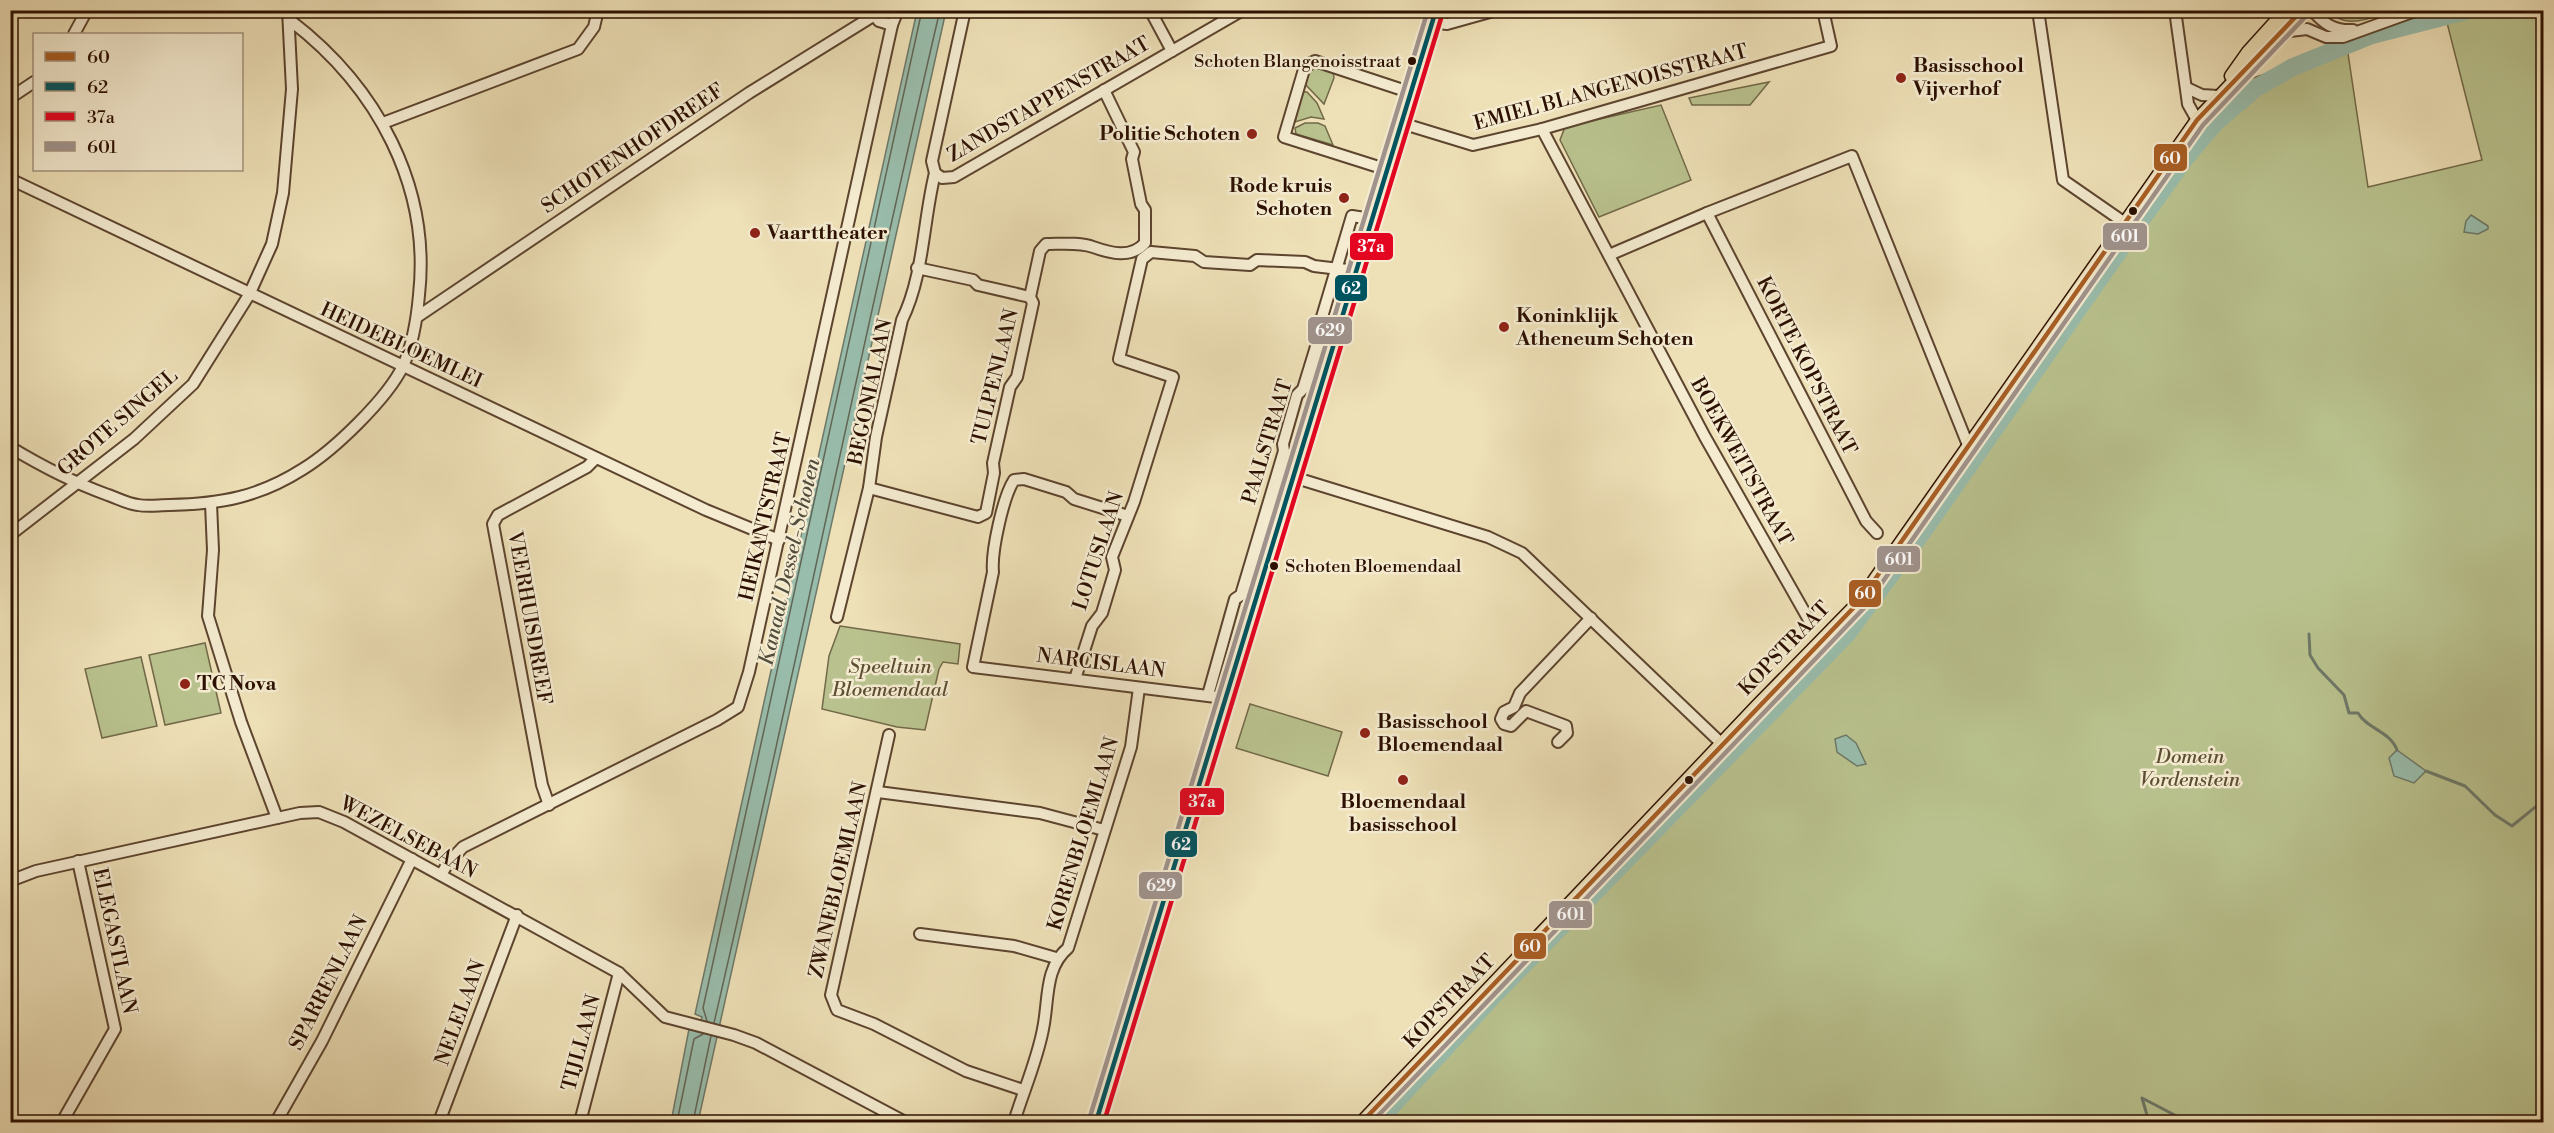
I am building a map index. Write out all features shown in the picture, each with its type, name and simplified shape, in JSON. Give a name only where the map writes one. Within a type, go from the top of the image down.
[{"type":"main road","points":[[2218,96],[2248,52],[2286,10]]},
{"type":"main road","points":[[2218,96],[2300,11]]},
{"type":"main road","name":"KOPSTRAAT","points":[[1362,1122],[1721,743],[1859,602],[2197,120],[2218,96]]},
{"type":"street","points":[[75,33],[87,10]]},
{"type":"street","points":[[383,123],[578,49],[594,27],[598,10]]},
{"type":"street","name":"HEIKANTSTRAAT","points":[[441,875],[448,863],[463,847],[717,720],[738,707],[749,672],[892,25],[898,10]]},
{"type":"street","name":"BEGONIALAAN","points":[[837,617],[869,488],[885,396],[917,268],[935,173],[932,161],[965,10]]},
{"type":"street","points":[[1150,10],[1172,51]]},
{"type":"street","name":"ZANDSTAPPENSTRAAT","points":[[935,173],[942,178],[954,177],[1243,10]]},
{"type":"street","name":"PAALSTRAAT","points":[[1096,1122],[1356,271],[1385,169],[1436,10]]},
{"type":"street","points":[[1432,22],[1448,24],[1497,10]]},
{"type":"street","name":"EMIEL BLANGENOISSTRAAT","points":[[1401,123],[1473,145],[1542,129],[1831,46],[1823,10]]},
{"type":"street","points":[[2038,10],[2063,180],[2125,223]]},
{"type":"street","points":[[2175,10],[2188,104],[2197,120]]},
{"type":"street","points":[[2312,10],[2328,26],[2346,30],[2361,29]]},
{"type":"street","points":[[2277,37],[2290,31],[2307,29],[2326,37],[2334,37],[2418,10]]},
{"type":"street","points":[[2300,11],[2307,29]]},
{"type":"street","points":[[871,13],[879,21],[892,25]]},
{"type":"street","name":"SCHOTENHOFDREEF","points":[[417,317],[871,13]]},
{"type":"street","points":[[10,447],[76,484],[137,506],[211,504],[240,498],[279,484],[322,457],[370,409],[403,367],[417,317],[422,241],[414,200],[402,160],[383,123],[352,79],[289,16]]},
{"type":"street","name":"GROTE SINGEL","points":[[10,535],[134,439],[193,384],[249,295],[272,243],[283,193],[292,89],[289,16]]},
{"type":"street","points":[[1385,169],[1284,137],[1287,123],[1305,66],[1315,61],[1409,92]]},
{"type":"street","points":[[10,99],[33,83]]},
{"type":"street","points":[[2187,88],[2202,95],[2218,96]]},
{"type":"street","name":"TULPENLAAN","points":[[869,488],[978,517],[986,513],[1010,387],[1017,377],[1033,303],[1030,297],[1040,251],[1046,243],[1091,247],[1100,252],[1128,254],[1134,253],[1145,243],[1145,210],[1141,204],[1132,159],[1134,152],[1104,90]]},
{"type":"street","name":"BOEKWEITSTRAAT","points":[[1542,129],[1705,436],[1809,620]]},
{"type":"street","points":[[1609,255],[1707,213],[1852,156],[1968,445]]},
{"type":"street","name":"HEIDEBLOEMLEI","points":[[10,179],[213,275],[249,295],[715,514],[779,540]]},
{"type":"street","name":"KORTE KOPSTRAAT","points":[[1707,213],[1866,522],[1876,533]]},
{"type":"street","name":"PAALSTRAAT","points":[[1208,695],[1235,599],[1240,595],[1281,462],[1283,444],[1297,395],[1303,389],[1322,327],[1322,316],[1352,216],[1371,219]]},
{"type":"street","name":"LOTUSLAAN","points":[[1076,679],[1092,626],[1102,613],[1115,570],[1112,556],[1128,516],[1173,377],[1119,359],[1142,262],[1151,252],[1195,256],[1203,262],[1250,265],[1257,260],[1281,261],[1336,269]]},
{"type":"street","points":[[917,268],[973,280],[978,285],[1030,297]]},
{"type":"street","points":[[1336,269],[1356,271]]},
{"type":"street","name":"VEERHUISDREEF","points":[[549,805],[542,785],[523,691],[493,524],[498,515],[587,467],[596,458]]},
{"type":"street","points":[[1293,477],[1488,537],[1522,553],[1721,743]]},
{"type":"street","name":"NARCISLAAN","points":[[1128,516],[1074,499],[1066,492],[1024,479],[1014,480],[998,526],[992,559],[993,572],[973,668],[1224,698]]},
{"type":"street","points":[[211,504],[213,550],[208,616],[241,722],[277,818]]},
{"type":"street","points":[[1526,711],[1511,726],[1504,724],[1501,719],[1504,712],[1514,707],[1520,693],[1592,618]]},
{"type":"street","name":"KORENBLOEMLAAN","points":[[1014,1122],[1043,1028],[1044,1004],[1056,958],[1068,948],[1131,747],[1139,688]]},
{"type":"street","points":[[1514,707],[1566,726],[1567,733],[1558,742]]},
{"type":"street","name":"ZWANEBLOEMLAAN","points":[[889,735],[831,995],[837,1010],[874,1024],[966,1071],[1023,1090]]},
{"type":"street","points":[[878,792],[1040,813],[1104,830]]},
{"type":"street","name":"WEZELSEBAAN","points":[[10,881],[36,871],[78,861],[277,818],[319,812],[344,822],[619,973],[665,1017],[756,1043],[905,1122]]},
{"type":"street","name":"SPARRENLAAN","points":[[276,1122],[322,1041],[412,859]]},
{"type":"street","name":"ELEGASTLAAN","points":[[62,1122],[115,1029],[78,861]]},
{"type":"street","name":"NELELAAN","points":[[440,1122],[517,915]]},
{"type":"street","points":[[920,934],[1014,946],[1056,958]]},
{"type":"street","name":"TIJLLAAN","points":[[580,1122],[619,973]]},
{"type":"green space","points":[[2332,11],[2385,11],[2374,17],[2350,21],[2342,20]]},
{"type":"green space","name":"Domein Vordenstein","points":[[2444,11],[2543,11],[2543,1122],[1401,1122],[1388,1112],[1844,633],[2093,282],[2238,83],[2347,47],[2368,187],[2482,160]]},
{"type":"green space","points":[[1317,67],[1333,71],[1334,78],[1324,104],[1305,84],[1309,72]]},
{"type":"green space","points":[[1769,82],[1750,105],[1692,105],[1689,98]]},
{"type":"green space","points":[[1302,92],[1307,92],[1317,103],[1324,119],[1311,117],[1295,122]]},
{"type":"green space","points":[[1661,105],[1691,180],[1599,217],[1560,140],[1565,127]]},
{"type":"green space","points":[[1305,123],[1318,123],[1325,126],[1333,145],[1296,134],[1295,128]]},
{"type":"green space","name":"Speeltuin Bloemendaal","points":[[840,626],[960,644],[958,664],[943,662],[939,669],[925,730],[897,727],[822,709],[829,656]]},
{"type":"green space","name":"TC Nova","points":[[205,643],[221,713],[165,725],[149,655]]},
{"type":"green space","name":"TC Nova","points":[[141,657],[157,726],[102,738],[85,669]]},
{"type":"green space","points":[[1250,704],[1342,732],[1328,776],[1236,748]]},
{"type":"water","points":[[917,11],[946,11],[698,1122],[671,1122],[689,1029],[699,1030],[702,1017],[695,1014]]},
{"type":"water","points":[[2471,215],[2488,226],[2488,229],[2478,234],[2464,232],[2466,221]]},
{"type":"water","points":[[1846,735],[1856,743],[1866,764],[1857,766],[1837,752],[1835,739]]},
{"type":"water","points":[[2397,750],[2426,771],[2414,783],[2394,776],[2389,758]]},
{"type":"waterway","points":[[1377,1122],[1494,995],[1847,634],[1921,534],[2186,157],[2216,122],[2256,88],[2293,67],[2372,35],[2470,10]]},
{"type":"waterway","points":[[2309,634],[2310,655],[2318,668],[2344,695],[2349,713],[2358,713],[2367,723],[2389,738],[2397,750]]},
{"type":"waterway","points":[[2426,771],[2465,786],[2495,815],[2512,826],[2544,800]]},
{"type":"waterway","points":[[2149,1122],[2142,1098],[2188,1122]]},
{"type":"transit line","name":"629","points":[[1089,1120],[1428,10]]},
{"type":"transit line","name":"62","points":[[1096,1122],[1436,10]]},
{"type":"transit line","name":"60","points":[[1362,1122],[1859,602],[2197,120],[2302,10]]},
{"type":"transit line","name":"37a","points":[[1104,1122],[1443,12]]},
{"type":"transit line","name":"601","points":[[1372,1122],[1865,607],[2203,125],[2307,15]]},
{"type":"place","name":"Schoten Blangenoisstraat","points":[[1412,61]]},
{"type":"place","name":"Basisschool Vijverhof","points":[[1901,78]]},
{"type":"place","name":"Politie Schoten","points":[[1252,134]]},
{"type":"place","name":"Rode kruis Schoten","points":[[1344,198]]},
{"type":"place","name":"Vaarttheater","points":[[755,233]]},
{"type":"place","name":"Koninklijk Atheneum Schoten","points":[[1504,327]]},
{"type":"place","name":"Schoten Bloemendaal","points":[[1274,566]]},
{"type":"place","name":"TC Nova","points":[[185,684]]},
{"type":"place","name":"Basisschool Bloemendaal","points":[[1365,733]]},
{"type":"place","name":"Bloemendaal basisschool","points":[[1403,780]]},
{"type":"water label","name":"Kanaal Dessel-Schoten","points":[[790,562]]}]
